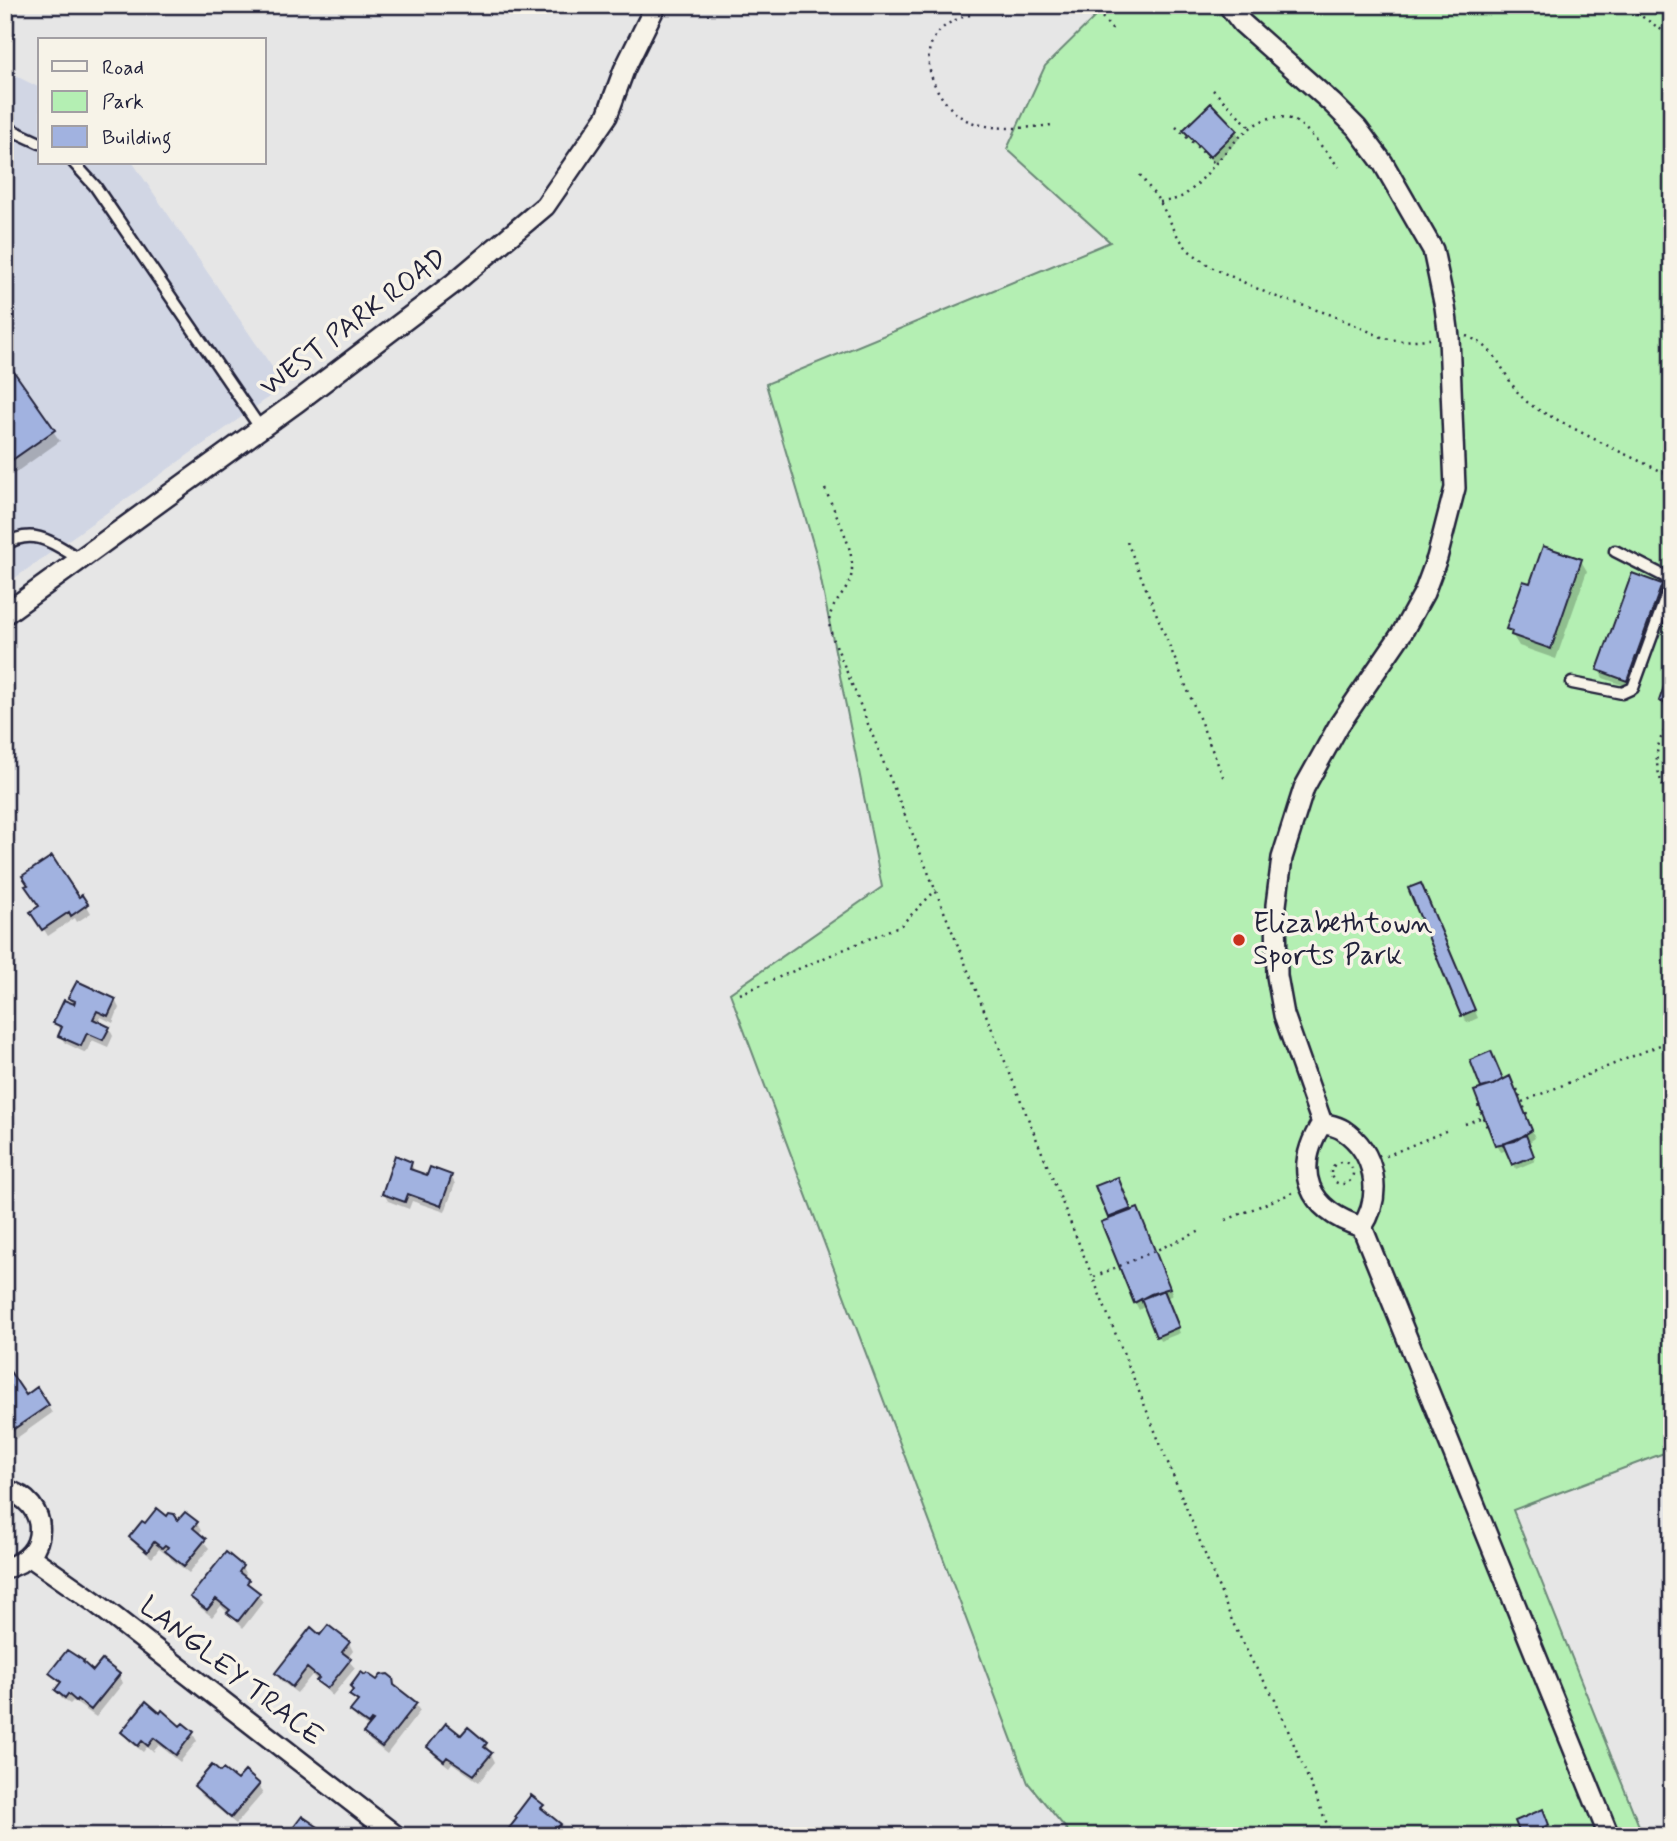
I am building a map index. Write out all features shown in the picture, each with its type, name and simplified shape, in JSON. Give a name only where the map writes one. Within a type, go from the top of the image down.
[{"type":"street","name":"WEST PARK ROAD","points":[[5,614],[261,429],[454,283],[545,206],[607,116],[624,70],[656,5]]},
{"type":"street","points":[[1228,5],[1242,23],[1357,128],[1383,163],[1433,250],[1449,337],[1455,488],[1437,558],[1424,593],[1402,633],[1339,725],[1304,788],[1282,858],[1276,905],[1277,976],[1284,1016],[1322,1123]]},
{"type":"street","points":[[1322,1123],[1307,1155],[1306,1168],[1310,1186],[1314,1195],[1327,1209],[1347,1223],[1362,1227]]},
{"type":"street","points":[[1322,1123],[1341,1128],[1357,1142],[1370,1163],[1374,1200],[1369,1217],[1362,1227]]},
{"type":"street","points":[[1362,1227],[1609,1836]]},
{"type":"street","points":[[5,1490],[16,1492],[27,1499],[40,1521],[40,1534],[29,1556],[19,1564],[5,1568]]},
{"type":"street","name":"LANGLEY TRACE","points":[[29,1556],[96,1603],[396,1836]]},
{"type":"lane","points":[[5,127],[38,142]]},
{"type":"lane","points":[[75,164],[95,186],[261,429]]},
{"type":"lane","points":[[5,545],[14,538],[42,536],[81,560]]},
{"type":"lane","points":[[1572,682],[1622,693],[1633,688],[1670,586],[1666,577],[1615,551]]},
{"type":"path","points":[[1097,5],[1097,11],[1115,33]]},
{"type":"path","points":[[1625,5],[1672,37]]},
{"type":"path","points":[[1662,5],[1672,15]]},
{"type":"path","points":[[970,15],[954,20],[940,31],[931,45],[930,67],[937,89],[951,110],[971,122],[1000,128],[1052,125]]},
{"type":"path","points":[[1665,33],[1672,21]]},
{"type":"path","points":[[1213,90],[1250,127]]},
{"type":"path","points":[[1160,202],[1182,197],[1196,186],[1214,163],[1250,127],[1273,119],[1295,121],[1339,167]]},
{"type":"path","points":[[1176,127],[1214,163]]},
{"type":"path","points":[[1140,175],[1160,202],[1188,250],[1211,267],[1238,282],[1332,314],[1384,338],[1402,341],[1433,339]]},
{"type":"path","points":[[1458,336],[1478,340],[1492,350],[1517,392],[1530,405],[1623,454],[1672,476]]},
{"type":"path","points":[[825,489],[850,551],[852,568],[850,583],[830,609],[827,621],[1233,1623],[1275,1699],[1332,1836]]},
{"type":"path","points":[[1127,542],[1224,779]]},
{"type":"path","points":[[1672,719],[1659,737],[1656,751],[1658,772],[1672,808]]},
{"type":"path","points":[[740,994],[901,925],[936,890]]},
{"type":"path","points":[[1522,1102],[1672,1040]]},
{"type":"path","points":[[1517,1089],[1527,1115]]},
{"type":"path","points":[[1478,1105],[1488,1130]]},
{"type":"path","points":[[1465,1124],[1483,1116]]},
{"type":"path","points":[[1375,1160],[1448,1130]]},
{"type":"path","points":[[1342,1162],[1349,1165],[1352,1178],[1346,1183],[1335,1182],[1331,1176],[1333,1166],[1342,1162]]},
{"type":"path","points":[[1226,1220],[1299,1190]]},
{"type":"path","points":[[1093,1278],[1203,1230]]},
{"type":"path","points":[[1500,1836],[1514,1830]]},
{"type":"shaded area","points":[[5,74],[14,75],[38,87],[38,164],[134,164],[285,386],[5,585]]},
{"type":"green space","name":"Elizabethtown Sports Park","points":[[1107,5],[1672,5],[1672,1450],[1513,1510],[1643,1836],[1072,1836],[1028,1783],[730,993],[882,887],[815,550],[766,384],[1110,242],[1007,149],[1045,66]]},
{"type":"building","points":[[1211,103],[1237,130],[1210,157],[1183,130]]},
{"type":"building","points":[[5,359],[55,430],[5,465]]},
{"type":"building","points":[[1543,546],[1582,559],[1551,649],[1511,635],[1512,631],[1506,629],[1523,581],[1530,583]]},
{"type":"building","points":[[1632,573],[1662,584],[1627,681],[1597,670]]},
{"type":"building","points":[[1672,669],[1672,706],[1659,701]]},
{"type":"building","points":[[52,856],[79,897],[82,895],[88,904],[71,916],[69,912],[42,930],[30,912],[39,906],[25,886],[28,885],[22,876]]},
{"type":"building","points":[[1421,883],[1475,1010],[1461,1016],[1408,888]]},
{"type":"building","points":[[77,981],[116,999],[108,1016],[97,1011],[93,1019],[110,1027],[103,1040],[87,1033],[81,1046],[58,1036],[62,1027],[53,1023],[64,1000],[74,1004],[75,1001],[68,998]]},
{"type":"building","points":[[1491,1051],[1503,1079],[1481,1088],[1470,1060]]},
{"type":"building","points":[[1510,1076],[1532,1130],[1515,1141],[1495,1145],[1474,1091]]},
{"type":"building","points":[[1526,1135],[1534,1156],[1512,1165],[1503,1144]]},
{"type":"building","points":[[395,1155],[412,1162],[410,1169],[427,1175],[430,1167],[452,1175],[441,1206],[408,1194],[405,1202],[382,1194]]},
{"type":"building","points":[[1118,1177],[1131,1209],[1108,1218],[1095,1186]]},
{"type":"building","points":[[1138,1208],[1170,1288],[1134,1303],[1101,1222]]},
{"type":"building","points":[[1164,1290],[1179,1327],[1156,1337],[1141,1299]]},
{"type":"building","points":[[7,1367],[26,1395],[37,1387],[49,1405],[8,1433],[5,1430]]},
{"type":"building","points":[[157,1508],[167,1516],[169,1513],[174,1514],[178,1520],[185,1512],[198,1522],[193,1528],[206,1539],[184,1566],[165,1551],[168,1547],[165,1545],[162,1548],[154,1542],[147,1552],[129,1537]]},
{"type":"building","points":[[226,1552],[243,1566],[239,1572],[249,1580],[247,1583],[260,1593],[238,1621],[227,1613],[230,1610],[216,1599],[207,1610],[190,1597]]},
{"type":"building","points":[[5,1610],[9,1610],[6,1639],[5,1639]]},
{"type":"building","points":[[328,1625],[350,1642],[342,1652],[351,1659],[327,1689],[316,1681],[319,1678],[307,1668],[292,1687],[275,1673],[311,1627],[320,1635]]},
{"type":"building","points":[[67,1650],[84,1661],[93,1671],[102,1660],[120,1674],[91,1710],[68,1694],[65,1698],[55,1690],[61,1682],[49,1673]]},
{"type":"building","points":[[361,1672],[377,1680],[381,1675],[388,1674],[393,1678],[394,1685],[417,1703],[382,1747],[363,1733],[373,1721],[368,1724],[350,1711],[358,1701],[349,1695],[353,1690],[350,1687]]},
{"type":"building","points":[[146,1701],[160,1713],[162,1710],[180,1726],[183,1723],[194,1732],[176,1755],[154,1738],[148,1746],[142,1741],[138,1746],[121,1732]]},
{"type":"building","points":[[446,1723],[461,1735],[468,1727],[487,1743],[484,1747],[492,1753],[474,1775],[447,1757],[444,1761],[427,1747]]},
{"type":"building","points":[[212,1765],[220,1772],[223,1769],[237,1780],[245,1771],[260,1784],[231,1818],[194,1786]]},
{"type":"building","points":[[531,1795],[544,1805],[541,1808],[561,1824],[556,1829],[565,1836],[503,1836]]},
{"type":"building","points":[[1543,1809],[1549,1825],[1521,1836],[1515,1821]]},
{"type":"building","points":[[302,1816],[318,1827],[313,1833],[316,1836],[287,1836]]},
{"type":"place","name":"Elizabethtown Sports Park","points":[[1239,940]]}]
